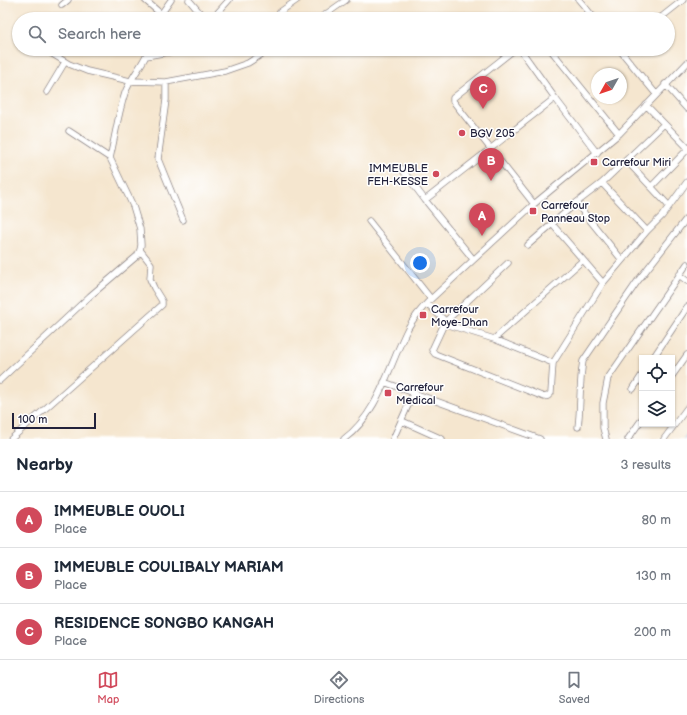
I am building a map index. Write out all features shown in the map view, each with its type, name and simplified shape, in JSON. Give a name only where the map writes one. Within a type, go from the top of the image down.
[{"type":"street","points":[[62,4],[68,0]]},
{"type":"street","points":[[145,0],[156,12]]},
{"type":"street","points":[[163,12],[171,0]]},
{"type":"street","points":[[189,0],[198,12]]},
{"type":"street","points":[[218,12],[228,0]]},
{"type":"street","points":[[280,12],[297,0]]},
{"type":"street","points":[[329,12],[346,0]]},
{"type":"street","points":[[579,0],[589,12]]},
{"type":"street","points":[[668,12],[683,0]]},
{"type":"street","points":[[55,56],[65,62],[87,71],[130,81],[166,82],[225,71],[248,63],[259,56]]},
{"type":"street","points":[[110,158],[125,94],[130,81],[146,56]]},
{"type":"street","points":[[506,56],[452,98],[489,149],[534,204]]},
{"type":"street","points":[[525,56],[597,152]]},
{"type":"street","points":[[556,56],[619,134]]},
{"type":"street","points":[[626,56],[656,94]]},
{"type":"street","points":[[47,92],[65,62]]},
{"type":"street","points":[[344,439],[352,433],[374,405],[409,327],[428,301],[534,204],[619,134],[636,118],[665,84],[687,63]]},
{"type":"street","points":[[166,82],[166,100],[158,159],[183,220]]},
{"type":"street","points":[[665,84],[687,109]]},
{"type":"street","points":[[425,200],[555,98]]},
{"type":"street","points":[[646,105],[687,146]]},
{"type":"street","points":[[528,245],[627,161],[664,124]]},
{"type":"street","points":[[0,380],[90,296],[136,256],[140,250],[140,229],[133,206],[110,158],[69,131]]},
{"type":"street","points":[[650,187],[687,150]]},
{"type":"street","points":[[627,161],[650,187],[670,206]]},
{"type":"street","points":[[401,168],[473,259]]},
{"type":"street","points":[[508,263],[445,322],[432,350],[435,354],[544,397],[548,396],[551,393],[553,363],[603,283],[670,206],[687,182]]},
{"type":"street","points":[[602,183],[647,231]]},
{"type":"street","points":[[576,203],[622,260]]},
{"type":"street","points":[[578,427],[580,413],[581,372],[583,362],[637,282],[687,218]]},
{"type":"street","points":[[369,221],[445,322],[449,325],[494,339],[553,363]]},
{"type":"street","points":[[552,224],[603,283]]},
{"type":"street","points":[[11,439],[162,305],[162,301],[150,279],[151,264],[140,250]]},
{"type":"street","points":[[494,339],[582,260]]},
{"type":"street","points":[[606,439],[603,428],[602,403],[608,378],[687,264]]},
{"type":"street","points":[[679,275],[687,281]]},
{"type":"street","points":[[655,355],[687,307]]},
{"type":"street","points":[[675,372],[687,355]]},
{"type":"street","points":[[633,389],[639,380]]},
{"type":"street","points":[[384,382],[539,439]]},
{"type":"street","points":[[393,439],[414,392]]},
{"type":"street","points":[[664,439],[687,408]]},
{"type":"street","points":[[402,421],[442,439]]},
{"type":"street","points":[[628,439],[639,423]]},
{"type":"waterway","points":[[684,439],[687,435]]},
{"type":"place","name":"RESIDENCE SONGBO KANGAH","points":[[483,109]]},
{"type":"place","name":"BGV 205","points":[[462,133]]},
{"type":"place","name":"Carrefour Miri","points":[[594,162]]},
{"type":"place","name":"IMMEUBLE FEH-KESSE","points":[[436,174]]},
{"type":"place","name":"IMMEUBLE COULIBALY MARIAM","points":[[491,181]]},
{"type":"place","name":"Carrefour Panneau Stop","points":[[533,211]]},
{"type":"place","name":"IMMEUBLE OUOLI","points":[[482,236]]},
{"type":"place","name":"Carrefour Moye-Dhan","points":[[423,315]]},
{"type":"place","name":"Carrefour Medical","points":[[388,393]]}]
